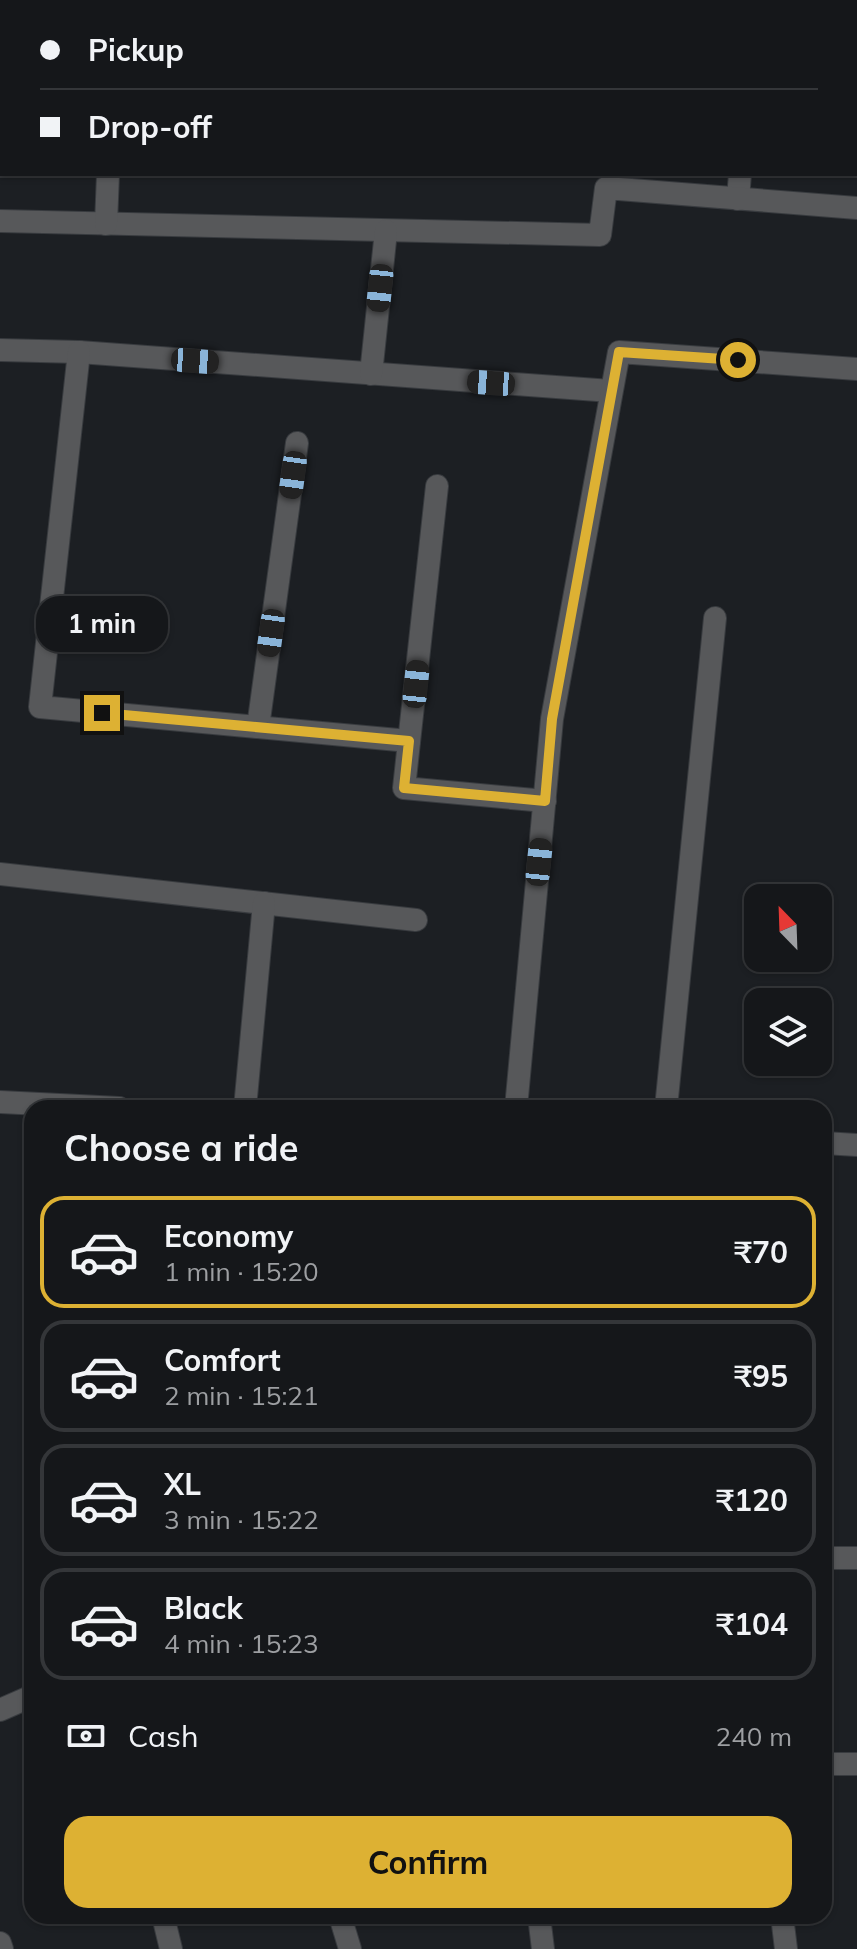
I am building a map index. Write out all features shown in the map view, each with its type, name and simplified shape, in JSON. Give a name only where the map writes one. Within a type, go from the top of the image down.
[{"type":"street","points":[[106,224],[108,176]]},
{"type":"street","points":[[738,199],[740,176]]},
{"type":"street","points":[[0,221],[600,235],[606,188],[857,208]]},
{"type":"street","points":[[371,374],[386,231]]},
{"type":"street","points":[[0,350],[79,352],[611,391]]},
{"type":"street","points":[[79,352],[40,707],[409,741]]},
{"type":"street","points":[[517,1100],[552,719],[619,352],[857,369]]},
{"type":"street","points":[[258,727],[297,443]]},
{"type":"street","points":[[437,486],[404,788],[545,801]]},
{"type":"street","points":[[667,1100],[715,618]]},
{"type":"street","points":[[0,874],[416,920]]},
{"type":"street","points":[[246,1100],[264,903]]},
{"type":"street","points":[[0,1102],[24,1103]]},
{"type":"street","points":[[832,1143],[857,1145]]},
{"type":"street","points":[[832,1558],[857,1558]]},
{"type":"street","points":[[2,1701],[24,1697]]},
{"type":"street","points":[[832,1764],[857,1764]]},
{"type":"street","points":[[165,1924],[171,1949]]},
{"type":"street","points":[[342,1924],[350,1949]]},
{"type":"street","points":[[540,1924],[543,1949]]},
{"type":"street","points":[[783,1924],[786,1949]]},
{"type":"route","points":[[102,713],[409,741],[404,788],[545,801],[552,719],[619,352],[738,360]]}]
